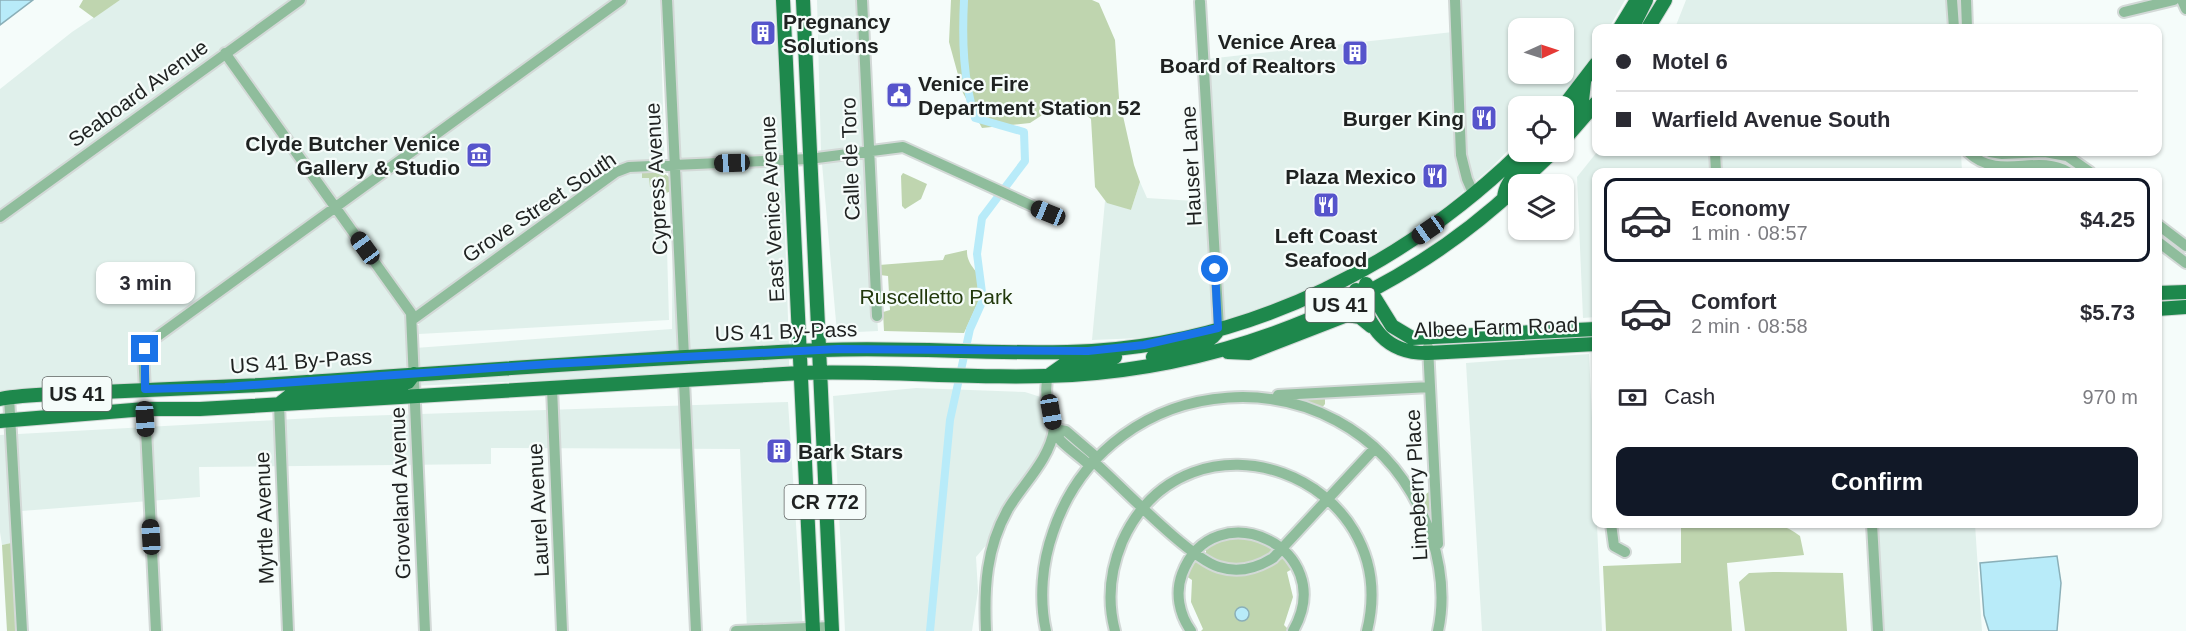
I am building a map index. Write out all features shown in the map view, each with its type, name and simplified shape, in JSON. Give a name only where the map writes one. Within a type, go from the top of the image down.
[{"type":"main road","name":"East Venice Avenue","points":[[783,0],[813,629]]},
{"type":"main road","name":"East Venice Avenue","points":[[803,0],[832,629]]},
{"type":"main road","points":[[1622,24],[1637,0]]},
{"type":"main road","points":[[1634,24],[1646,0]]},
{"type":"main road","points":[[1650,24],[1665,0]]},
{"type":"main road","points":[[1572,96],[1592,70]]},
{"type":"main road","points":[[1574,111],[1582,101],[1584,82]]},
{"type":"main road","points":[[1574,128],[1592,108]]},
{"type":"main road","name":"US 41 By-Pass","points":[[4,398],[145,389],[225,387],[818,350],[1088,351],[1144,345],[1218,328],[1295,303],[1354,276],[1406,245],[1474,195],[1510,162]]},
{"type":"main road","points":[[1504,199],[1505,186],[1527,162]]},
{"type":"main road","points":[[1537,168],[1540,162]]},
{"type":"main road","name":"US 41 By-Pass","points":[[1531,174],[1543,162]]},
{"type":"main road","name":"US 41 By-Pass","points":[[6,421],[145,409],[279,404],[415,394],[800,373],[1048,376],[1136,367],[1214,352],[1284,330],[1365,293],[1424,259],[1508,195]]},
{"type":"main road","name":"Albee Farm Road","points":[[1354,276],[1365,293],[1398,332],[1412,338],[1592,328]]},
{"type":"main road","points":[[2162,293],[2186,292]]},
{"type":"main road","name":"Albee Farm Road","points":[[1365,293],[1375,329],[1387,342],[1400,350],[1428,353],[1592,344]]},
{"type":"main road","points":[[2162,309],[2186,308]]},
{"type":"main road","points":[[1214,352],[1249,353],[1347,315],[1360,317],[1375,329]]},
{"type":"main road","points":[[1136,367],[1158,355],[1204,343],[1213,338],[1218,328]]},
{"type":"main road","points":[[1520,333],[1521,348]]},
{"type":"main road","points":[[1048,376],[1065,364],[1126,355],[1144,345]]},
{"type":"main road","points":[[279,404],[296,392],[400,385],[406,384],[414,374]]},
{"type":"street","name":"Seaboard Avenue","points":[[0,217],[300,0]]},
{"type":"street","points":[[145,389],[143,354],[147,344],[621,0]]},
{"type":"street","name":"Cypress Avenue","points":[[667,0],[684,357]]},
{"type":"street","name":"Calle de Toro","points":[[862,0],[877,316]]},
{"type":"street","points":[[1455,0],[1461,155],[1474,195]]},
{"type":"street","points":[[1952,0],[1954,24]]},
{"type":"street","points":[[1965,0],[1967,24]]},
{"type":"street","points":[[2124,12],[2174,0]]},
{"type":"street","points":[[2182,0],[2186,9]]},
{"type":"street","name":"Hauser Lane","points":[[1200,2],[1218,328]]},
{"type":"street","points":[[225,53],[408,307],[412,318]]},
{"type":"street","name":"Grove Street South","points":[[412,318],[616,172],[629,167],[809,159],[896,147],[908,148],[1048,213]]},
{"type":"street","points":[[1975,156],[1992,166],[2054,166],[2059,168]]},
{"type":"street","points":[[2067,156],[2084,168]]},
{"type":"street","points":[[2162,228],[2186,246]]},
{"type":"street","points":[[2162,245],[2186,263]]},
{"type":"street","name":"Groveland Avenue","points":[[412,318],[425,631]]},
{"type":"street","points":[[1428,338],[1430,387]]},
{"type":"street","points":[[1048,376],[1046,385],[1054,429],[1060,440],[1087,463],[1094,462]]},
{"type":"street","points":[[684,381],[696,631]]},
{"type":"street","name":"Limeberry Place","points":[[1254,396],[1430,387],[1440,577]]},
{"type":"street","name":"Laurel Avenue","points":[[552,388],[562,631]]},
{"type":"street","points":[[1045,628],[1043,583],[1051,538],[1068,498],[1094,462],[1126,433],[1161,414],[1204,400],[1254,396],[1290,402],[1320,413],[1354,432],[1375,448],[1400,477],[1419,507],[1432,537],[1440,577],[1440,631]]},
{"type":"street","points":[[4,398],[22,631]]},
{"type":"street","name":"Myrtle Avenue","points":[[279,404],[288,631]]},
{"type":"street","points":[[145,409],[156,631]]},
{"type":"street","points":[[986,631],[985,584],[994,541],[1008,510],[1046,453],[1054,429]]},
{"type":"street","points":[[1094,462],[1195,553],[1218,567],[1241,569],[1264,563],[1283,549],[1375,448]]},
{"type":"street","points":[[1115,631],[1110,601],[1113,571],[1124,537],[1144,507],[1166,489],[1190,475],[1234,464],[1253,465],[1281,471],[1307,483],[1329,498],[1351,525],[1366,556],[1372,589],[1367,631]]},
{"type":"street","points":[[1612,528],[1614,546],[1626,552]]},
{"type":"street","points":[[1872,528],[1878,631]]},
{"type":"street","points":[[1191,631],[1180,610],[1179,593],[1182,574],[1195,553],[1215,538],[1238,533],[1261,536],[1283,549],[1298,569],[1303,588],[1301,612],[1293,631]]},
{"type":"street","points":[[736,631],[832,629]]},
{"type":"shaded area","points":[[120,0],[660,0],[669,320],[419,334],[419,321],[414,322],[415,348],[672,329],[674,0],[777,0],[789,347],[0,402],[0,89],[72,32]]},
{"type":"shaded area","points":[[817,0],[862,0],[878,331],[837,333],[821,152]]},
{"type":"shaded area","points":[[1451,0],[1625,0],[1611,24],[1592,24],[1592,57],[1579,79],[1574,84],[1562,96],[1508,96],[1508,150],[1491,168],[1418,230],[1384,253],[1293,299],[1200,329],[1142,338],[1092,340],[1105,201],[1131,210],[1140,182],[1147,198],[1210,202],[1207,59],[1453,32]]},
{"type":"shaded area","points":[[1686,0],[1955,0],[1957,24],[1677,24]]},
{"type":"shaded area","points":[[1594,156],[1961,156],[1962,168],[1592,168],[1592,317],[1583,318],[1577,177]]},
{"type":"shaded area","points":[[1589,354],[1592,418],[1592,528],[1597,528],[1602,631],[1482,631],[1466,363]]},
{"type":"shaded area","points":[[789,356],[789,370],[411,386],[417,378]]},
{"type":"shaded area","points":[[916,388],[1025,392],[1047,399],[1050,443],[1002,527],[976,557],[978,591],[972,631],[845,631],[833,396]]},
{"type":"shaded area","points":[[788,402],[803,631],[747,631],[740,449],[491,448],[491,464],[199,467],[200,497],[9,512],[11,543],[2,545],[0,435],[331,417]]},
{"type":"shaded area","points":[[1878,528],[1975,528],[1982,631],[1882,631]]},
{"type":"green space","points":[[83,0],[120,0],[94,18],[79,7]]},
{"type":"green space","points":[[951,0],[1092,0],[1099,3],[1115,40],[1119,98],[1140,182],[1131,210],[1107,203],[1095,187],[1091,119],[1074,104],[1053,108],[1030,123],[982,128],[963,93],[949,42]]},
{"type":"green space","points":[[661,171],[669,177],[669,192],[666,193],[665,187],[650,187],[649,178],[642,178],[642,172]]},
{"type":"green space","points":[[903,173],[927,184],[921,199],[905,209],[902,206],[901,176]]},
{"type":"green space","name":"Ruscelletto Park","points":[[967,250],[969,261],[983,283],[984,289],[964,333],[884,331],[883,312],[890,310],[888,276],[880,275],[879,265],[943,260],[945,255]]},
{"type":"green space","points":[[1325,396],[1325,404],[1321,409],[1291,399]]},
{"type":"green space","points":[[1431,490],[1434,527],[1419,500]]},
{"type":"green space","points":[[1681,528],[1786,528],[1800,536],[1804,555],[1727,563],[1732,631],[1606,631],[1603,566],[1681,563]]},
{"type":"green space","points":[[1250,537],[1272,548],[1271,555],[1246,564],[1231,564],[1206,555],[1206,550],[1219,540]]},
{"type":"green space","points":[[11,543],[16,631],[7,631],[2,545]]},
{"type":"green space","points":[[1284,558],[1294,568],[1287,572],[1293,597],[1284,625],[1290,631],[1201,631],[1203,629],[1191,602],[1192,580],[1186,576],[1194,562],[1210,566],[1266,566]]},
{"type":"green space","points":[[1749,573],[1843,573],[1847,631],[1745,631],[1739,582]]},
{"type":"water","points":[[0,0],[33,0],[0,25]]},
{"type":"water","points":[[2057,556],[2061,583],[2057,631],[1989,631],[1984,615],[1980,563]]},
{"type":"water","points":[[1242,607],[1247,609],[1249,614],[1247,619],[1242,621],[1237,619],[1235,614],[1237,609]]},
{"type":"waterway","points":[[930,631],[950,420],[970,329],[983,300],[977,254],[982,218],[1025,161],[1024,132],[975,118],[964,59],[964,0]]},
{"type":"place","name":"Pregnancy Solutions","points":[[763,33]]},
{"type":"place","name":"Venice Area Board of Realtors","points":[[1355,53]]},
{"type":"place","name":"Venice Fire Department Station 52","points":[[899,95]]},
{"type":"place","name":"Burger King","points":[[1484,118]]},
{"type":"place","name":"Clyde Butcher Venice Gallery & Studio","points":[[479,155]]},
{"type":"place","name":"Plaza Mexico","points":[[1435,176]]},
{"type":"place","name":"Left Coast Seafood","points":[[1326,205]]},
{"type":"place","name":"Bark Stars","points":[[779,451]]},
{"type":"route","points":[[145,349],[143,354],[145,389],[225,387],[550,364],[838,349],[924,349],[1017,353],[1106,350],[1181,338],[1218,328],[1215,269]]}]
